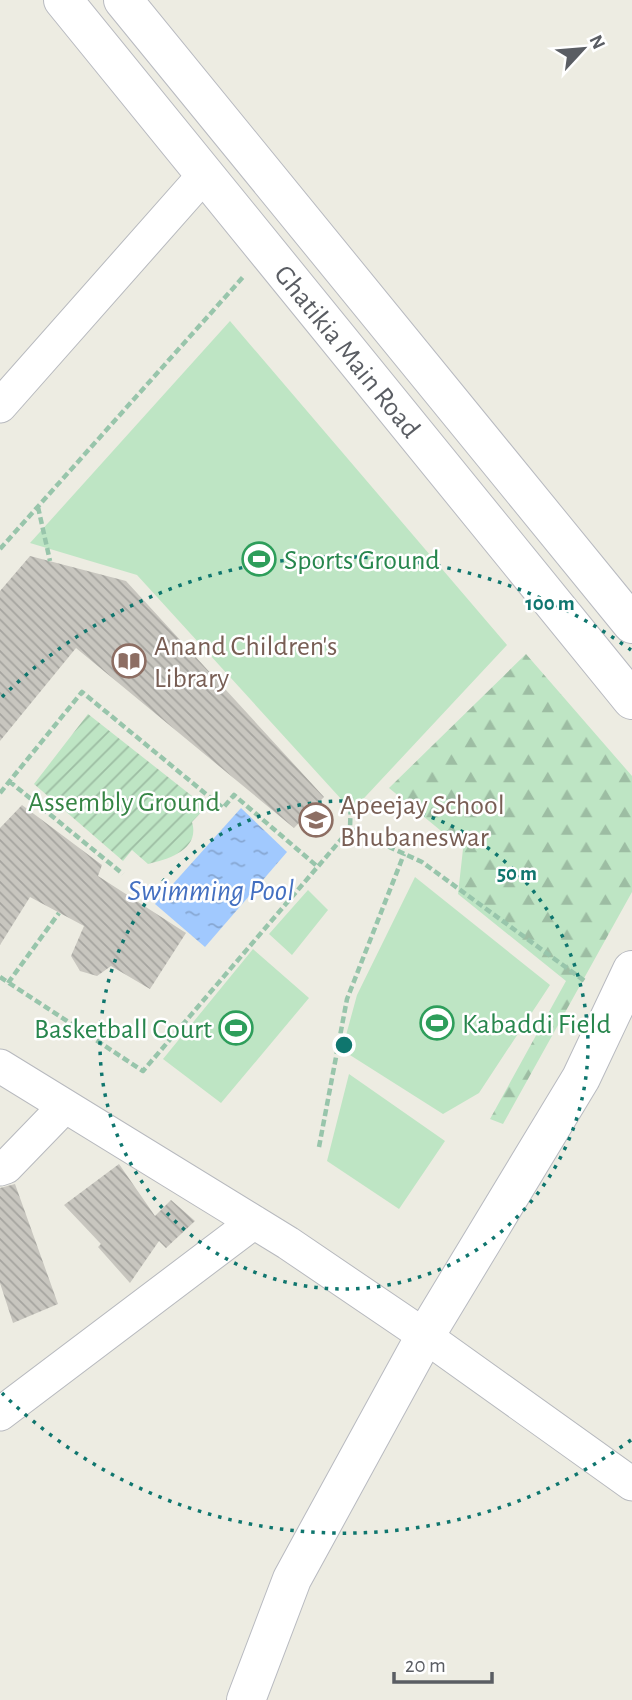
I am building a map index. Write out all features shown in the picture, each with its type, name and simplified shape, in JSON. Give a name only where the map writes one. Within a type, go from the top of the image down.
[{"type":"street","name":"Ghatikia Main Road","points":[[63,0],[632,700]]},
{"type":"street","name":"Ghatikia Main Road","points":[[123,0],[632,624]]},
{"type":"street","points":[[0,406],[205,174]]},
{"type":"street","points":[[246,1700],[292,1579],[425,1336],[582,1078],[624,987]]},
{"type":"street","points":[[0,1066],[254,1222],[425,1336],[632,1484]]},
{"type":"street","points":[[0,1169],[6,1167],[65,1106]]},
{"type":"street","points":[[0,1414],[254,1222]]},
{"type":"path","points":[[0,549],[266,252]]},
{"type":"path","points":[[38,507],[50,561]]},
{"type":"path","points":[[0,793],[82,692],[223,808],[234,795],[318,867]]},
{"type":"path","points":[[9,781],[123,874]]},
{"type":"path","points":[[0,977],[143,1071],[350,830],[351,795]]},
{"type":"path","points":[[350,830],[422,862],[624,987]]},
{"type":"path","points":[[319,1147],[347,999],[404,854]]},
{"type":"path","points":[[8,983],[59,913]]},
{"type":"green space","name":"Sports Ground","points":[[230,321],[507,645],[352,811],[137,575],[30,543]]},
{"type":"green space","points":[[526,654],[632,776],[632,892],[503,1124],[490,1119],[566,981],[458,894],[463,849],[389,788]]},
{"type":"green space","name":"Assembly Ground","points":[[88,714],[206,807],[192,822],[192,839],[174,856],[148,864],[132,850],[123,861],[34,784]]},
{"type":"green space","name":"Kabaddi Field","points":[[415,877],[550,985],[479,1093],[443,1114],[342,1050],[357,995]]},
{"type":"green space","points":[[308,890],[328,910],[292,955],[269,934]]},
{"type":"green space","name":"Basketball Court","points":[[253,949],[309,998],[221,1103],[163,1059]]},
{"type":"green space","points":[[349,1074],[445,1141],[399,1209],[327,1161]]},
{"type":"water","name":"Swimming Pool","points":[[241,808],[287,852],[205,947],[155,904]]},
{"type":"building","points":[[30,556],[126,581],[324,797],[294,828],[76,648],[0,741],[0,591]]},
{"type":"building","points":[[22,805],[102,865],[98,876],[186,933],[150,989],[111,966],[97,976],[80,971],[71,956],[84,926],[30,897],[0,945],[0,828]]},
{"type":"building","points":[[119,1164],[155,1216],[171,1200],[195,1221],[166,1248],[159,1241],[130,1283],[98,1247],[101,1244],[64,1205]]},
{"type":"building","points":[[15,1184],[58,1304],[13,1323],[0,1283],[0,1188]]},
{"type":"place","name":"Sports Ground","points":[[259,559]]},
{"type":"place","name":"Anand Children's Library","points":[[129,661]]},
{"type":"place","name":"Apeejay School Bhubaneswar","points":[[316,820]]},
{"type":"place","name":"Kabaddi Field","points":[[437,1023]]},
{"type":"place","name":"Basketball Court","points":[[236,1028]]}]
